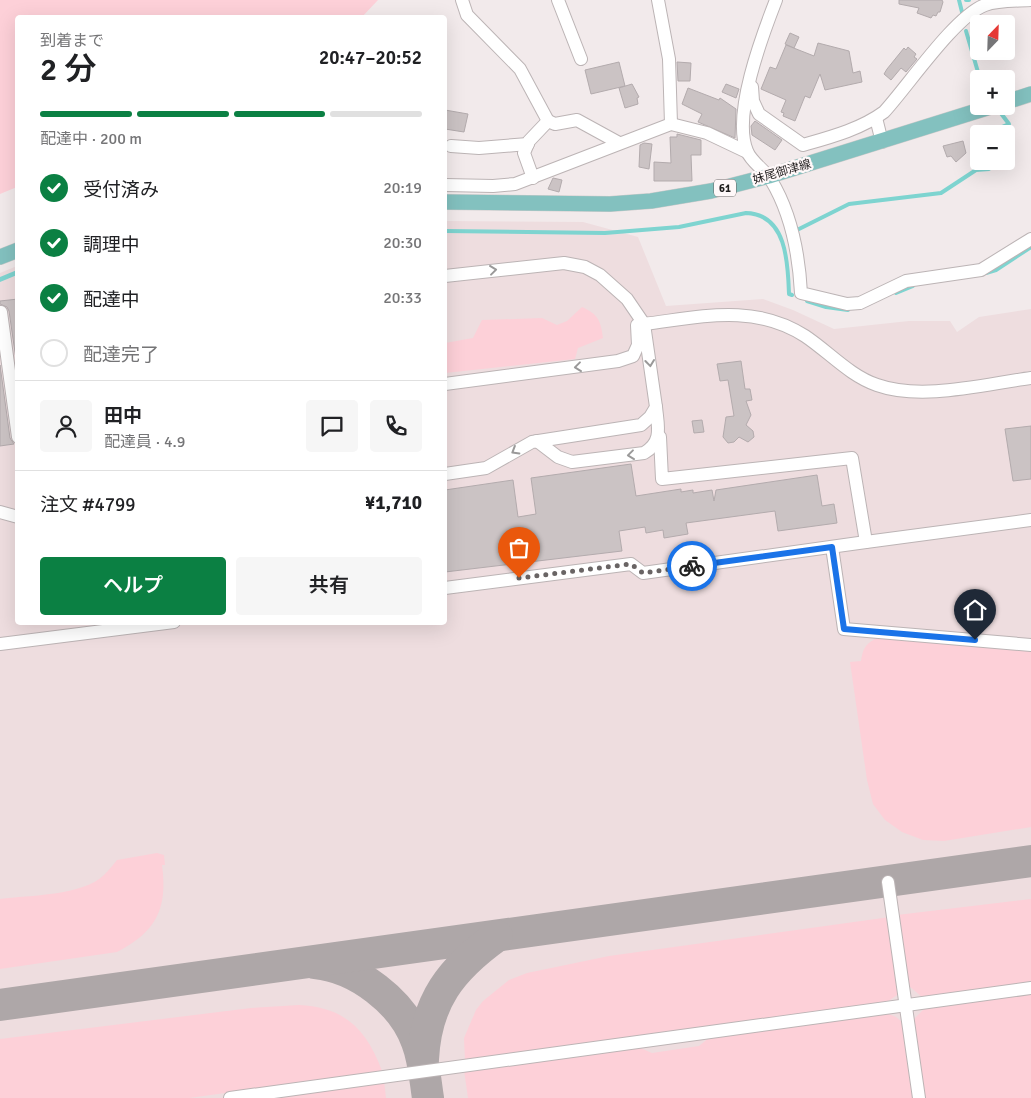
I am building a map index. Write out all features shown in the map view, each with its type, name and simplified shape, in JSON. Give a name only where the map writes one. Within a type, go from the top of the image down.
[{"type":"main road","points":[[1015,99],[1031,94]]},
{"type":"main road","name":"妹尾御津線","points":[[447,202],[610,204],[651,201],[711,191],[769,176],[970,113]]},
{"type":"main road","points":[[0,257],[15,251]]},
{"type":"street","points":[[462,0],[467,15],[520,69],[548,121],[556,124],[577,120],[619,143]]},
{"type":"street","points":[[558,0],[581,59]]},
{"type":"street","points":[[658,0],[669,59],[672,124]]},
{"type":"street","points":[[766,0],[768,21]]},
{"type":"street","points":[[747,152],[742,119],[751,80],[776,0]]},
{"type":"street","points":[[751,80],[754,101],[759,114],[803,146],[842,133],[876,118],[895,100],[942,41],[966,18],[984,5],[1031,0]]},
{"type":"street","points":[[876,118],[882,142]]},
{"type":"street","points":[[533,178],[524,153],[528,144],[548,121]]},
{"type":"street","points":[[447,185],[493,186],[515,184],[672,124],[707,133],[747,152],[769,176],[782,197],[799,263],[801,293],[847,304],[860,303],[906,281],[981,270],[1031,240]]},
{"type":"street","points":[[451,146],[479,148],[528,144]]},
{"type":"street","points":[[447,276],[564,263],[585,267],[600,275],[627,299],[644,324],[660,437],[662,479],[852,458],[866,542]]},
{"type":"street","points":[[0,312],[15,416]]},
{"type":"street","points":[[447,384],[618,361],[633,356],[638,345],[636,312]]},
{"type":"street","points":[[644,324],[735,314],[765,318],[791,328],[806,337],[860,378],[893,389],[928,392],[1031,378]]},
{"type":"street","points":[[447,474],[486,468],[526,445],[537,441],[641,425],[650,417],[656,407]]},
{"type":"street","points":[[537,441],[558,457],[572,462],[644,453],[653,448],[660,437]]},
{"type":"street","points":[[0,512],[15,516]]},
{"type":"street","points":[[447,588],[631,564],[643,573],[1031,520]]},
{"type":"street","points":[[832,547],[844,629],[1031,645]]},
{"type":"street","points":[[0,644],[92,628],[133,625]]},
{"type":"street","points":[[888,882],[920,1098]]},
{"type":"street","points":[[230,1098],[1031,988]]},
{"type":"shaded area","points":[[0,0],[378,0],[364,15],[15,15],[15,188],[0,194]]},
{"type":"shaded area","points":[[447,221],[583,222],[638,237],[666,306],[763,299],[793,310],[834,329],[909,321],[950,321],[957,332],[979,317],[1031,309],[1031,1098],[0,1098],[0,273],[15,267],[15,625],[447,625]]},
{"type":"shaded area","points":[[582,307],[592,312],[598,319],[603,338],[578,348],[575,359],[447,373],[447,343],[473,338],[482,320],[542,318],[557,325],[567,321]]},
{"type":"shaded area","points":[[877,638],[1031,651],[1031,827],[944,841],[923,840],[902,832],[885,820],[873,804],[867,780],[850,662],[861,661],[865,647]]},
{"type":"shaded area","points":[[157,853],[164,855],[165,865],[162,865],[163,894],[161,907],[150,927],[141,936],[117,952],[0,969],[0,899],[69,891],[83,887],[104,875],[117,860]]},
{"type":"shaded area","points":[[1031,899],[1031,982],[922,997],[909,986],[897,915]]},
{"type":"shaded area","points":[[890,917],[900,985],[897,995],[887,1002],[465,1061],[464,1038],[476,1010],[483,1001],[509,980],[527,973],[609,956]]},
{"type":"shaded area","points":[[1031,993],[1031,1098],[923,1098],[912,1028],[914,1019],[926,1007]]},
{"type":"shaded area","points":[[299,1005],[329,1010],[352,1023],[369,1044],[382,1071],[189,1098],[0,1098],[0,1039],[251,1008]]},
{"type":"shaded area","points":[[886,1013],[902,1022],[915,1098],[468,1098],[464,1070],[638,1047],[652,1053],[699,1046],[710,1037]]},
{"type":"shaded area","points":[[384,1081],[386,1098],[267,1098]]},
{"type":"water","points":[[15,271],[15,276],[0,282],[0,277]]},
{"type":"building","points":[[899,0],[942,0],[943,2],[940,12],[931,18],[917,13],[919,8],[899,4]]},
{"type":"building","points":[[790,33],[799,37],[794,48],[785,44]]},
{"type":"building","points":[[818,43],[849,51],[853,73],[860,71],[862,82],[825,90],[820,74],[810,98],[805,96],[795,121],[783,116],[784,113],[781,112],[786,100],[761,89],[770,67],[776,69],[786,45],[814,56]]},
{"type":"building","points":[[908,47],[916,54],[914,57],[917,59],[906,72],[901,68],[891,80],[884,74],[904,48],[906,50]]},
{"type":"building","points":[[619,62],[625,86],[591,94],[585,70]]},
{"type":"building","points":[[677,62],[691,63],[690,81],[678,81]]},
{"type":"building","points":[[632,84],[639,97],[637,98],[638,104],[625,108],[619,88]]},
{"type":"building","points":[[726,84],[739,89],[736,98],[722,92]]},
{"type":"building","points":[[688,88],[719,100],[720,98],[736,109],[735,138],[698,122],[702,114],[682,104]]},
{"type":"building","points":[[447,110],[468,114],[464,132],[447,129]]},
{"type":"building","points":[[755,121],[782,140],[775,150],[752,135],[751,126]]},
{"type":"building","points":[[677,134],[701,140],[701,155],[691,155],[692,181],[654,181],[654,162],[671,163],[670,137],[677,137]]},
{"type":"building","points":[[963,141],[966,153],[956,162],[951,156],[947,157],[943,146]]},
{"type":"building","points":[[644,143],[652,144],[649,169],[639,167],[640,145]]},
{"type":"building","points":[[553,178],[562,180],[559,192],[548,189]]},
{"type":"building","points":[[15,299],[15,352],[9,311],[7,307],[0,304],[0,301]]},
{"type":"building","points":[[741,361],[745,389],[750,389],[752,400],[746,401],[751,415],[746,425],[753,431],[754,437],[748,442],[739,437],[734,442],[728,443],[723,437],[726,417],[734,416],[728,380],[720,381],[717,364]]},
{"type":"building","points":[[0,365],[10,438],[14,444],[0,446]]},
{"type":"building","points":[[702,420],[704,432],[694,433],[692,421]]},
{"type":"building","points":[[1031,426],[1031,479],[1013,481],[1005,429]]},
{"type":"building","points":[[631,464],[636,496],[681,489],[681,492],[693,490],[693,493],[712,490],[714,501],[716,490],[817,475],[822,506],[834,504],[837,523],[778,531],[775,511],[686,523],[688,534],[664,538],[663,530],[646,533],[645,527],[619,531],[622,551],[447,572],[447,490],[513,480],[518,517],[536,514],[531,478]]},
{"type":"waterway","points":[[959,0],[962,12]]},
{"type":"waterway","points":[[966,31],[977,70]]},
{"type":"waterway","points":[[1002,115],[1009,124],[1007,125]]},
{"type":"waterway","points":[[797,230],[849,204],[941,193],[976,170]]},
{"type":"waterway","points":[[447,231],[605,233],[679,227],[746,213],[760,216],[770,222],[777,231],[786,255],[789,294],[792,295]]},
{"type":"waterway","points":[[986,273],[996,270],[1031,247]]},
{"type":"waterway","points":[[896,293],[913,286]]},
{"type":"waterway","points":[[807,301],[826,307],[848,310]]},
{"type":"taxiway","points":[[0,1005],[1031,861]]},
{"type":"taxiway","points":[[423,1059],[429,1020],[444,988],[466,961],[497,936]]},
{"type":"taxiway","points":[[315,963],[347,971],[362,979],[390,1000],[401,1013],[417,1042],[428,1098]]},
{"type":"way so far","points":[[519,578],[631,564],[643,573],[692,566]]},
{"type":"route","points":[[692,566],[832,547],[844,629],[975,640]]}]
